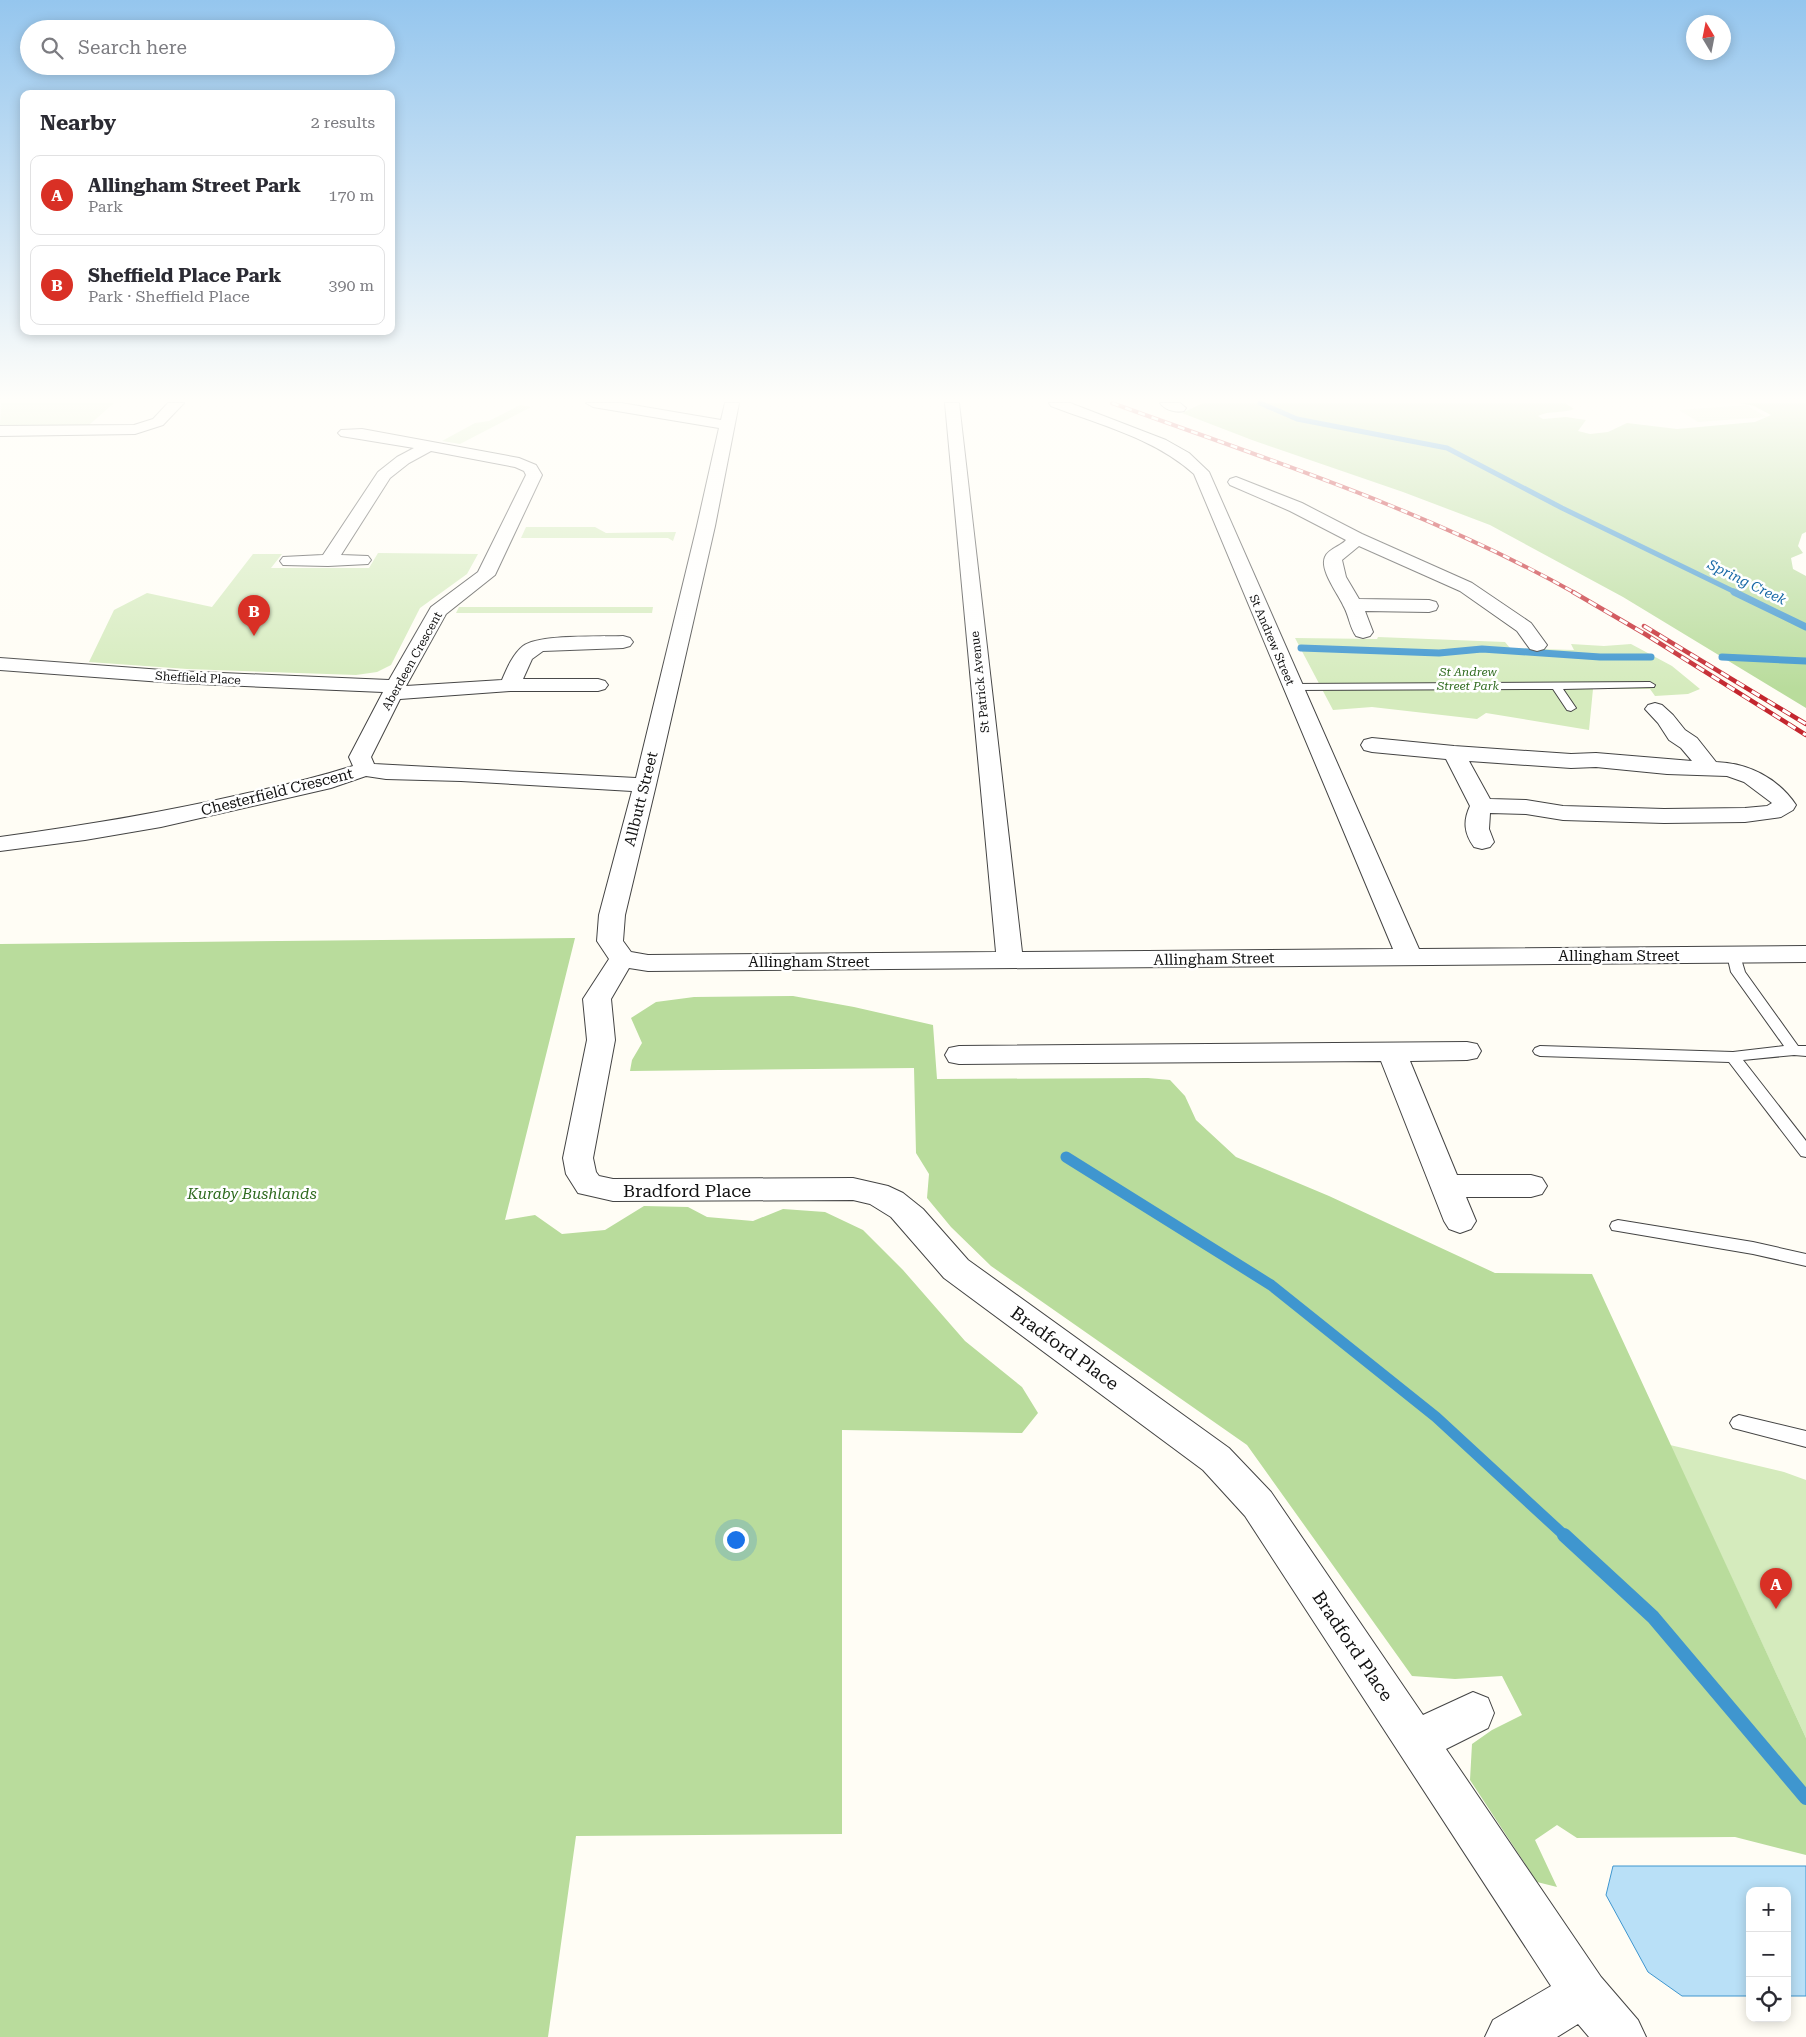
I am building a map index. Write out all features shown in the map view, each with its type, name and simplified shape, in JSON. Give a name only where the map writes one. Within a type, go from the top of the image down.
[{"type":"street","points":[[328,560],[369,498]]},
{"type":"street","name":"Aberdeen Crescent","points":[[365,770],[360,757],[394,690],[438,611],[486,574],[522,498]]},
{"type":"street","name":"Allbutt Street","points":[[622,958],[610,941],[612,915],[645,786],[712,498]]},
{"type":"street","name":"St Patrick Avenue","points":[[962,498],[1010,960]]},
{"type":"street","name":"St Andrew Street","points":[[1212,498],[1409,957]]},
{"type":"street","points":[[1275,498],[1356,538],[1466,587],[1524,627],[1537,645]]},
{"type":"street","points":[[1356,538],[1350,546],[1333,558],[1337,579],[1353,605],[1363,632]]},
{"type":"street","points":[[289,561],[362,560]]},
{"type":"street","points":[[1353,605],[1429,606]]},
{"type":"street","points":[[510,685],[526,652],[532,647],[541,645],[623,642]]},
{"type":"street","name":"Sheffield Place","points":[[0,664],[176,678],[394,690],[454,690],[510,685],[598,685]]},
{"type":"street","points":[[1655,709],[1689,743],[1708,767]]},
{"type":"street","points":[[1372,745],[1572,761],[1629,762],[1667,767],[1730,769],[1752,777],[1777,795],[1784,804],[1773,812],[1745,815],[1664,816],[1564,813],[1526,807],[1482,806]]},
{"type":"street","points":[[1454,753],[1482,806]]},
{"type":"street","name":"Chesterfield Crescent","points":[[0,844],[85,833],[161,820],[323,783],[365,770],[645,786]]},
{"type":"street","points":[[1781,800],[1806,804]]},
{"type":"street","points":[[1482,806],[1477,815],[1476,830],[1482,842]]},
{"type":"street","name":"Allingham Street","points":[[622,958],[648,963],[1806,954]]},
{"type":"street","name":"Bradford Place","points":[[622,958],[597,999],[601,1040],[578,1158],[581,1174],[589,1185],[613,1190],[853,1189],[880,1196],[907,1212],[941,1254],[956,1269],[1216,1459],[1258,1504],[1584,1994],[1621,2037]]},
{"type":"street","points":[[959,1055],[1467,1051]]},
{"type":"street","points":[[1392,1052],[1460,1221]]},
{"type":"street","points":[[1446,1186],[1531,1186]]},
{"type":"street","points":[[1416,1741],[1473,1713]]},
{"type":"street","points":[[1510,2037],[1584,1994]]},
{"type":"lane","points":[[1292,687],[1650,685]]},
{"type":"lane","points":[[1556,686],[1571,708]]},
{"type":"lane","points":[[1734,955],[1738,972],[1800,1050]]},
{"type":"lane","points":[[1540,1051],[1733,1057],[1800,1050]]},
{"type":"lane","points":[[1733,1057],[1806,1152]]},
{"type":"lane","points":[[1618,1226],[1753,1248],[1806,1260]]},
{"type":"lane","points":[[1740,1423],[1806,1439]]},
{"type":"green space","points":[[1419,498],[1806,498],[1806,532],[1802,534],[1798,546],[1803,553],[1791,558],[1793,569],[1806,576],[1806,708],[1623,597],[1490,525]]},
{"type":"green space","points":[[526,527],[595,527],[606,533],[676,532],[673,541],[668,538],[521,538]]},
{"type":"green space","points":[[378,553],[478,554],[467,574],[420,608],[391,665],[377,672],[356,675],[187,669],[89,662],[114,610],[147,593],[212,607],[253,554],[282,554],[271,568],[369,568]]},
{"type":"green space","points":[[459,607],[653,607],[652,613],[456,613]]},
{"type":"green space","name":"St Andrew Street Park","points":[[1378,637],[1505,642],[1510,648],[1574,650],[1571,644],[1604,646],[1631,644],[1672,666],[1700,689],[1688,694],[1655,696],[1650,689],[1593,689],[1589,730],[1486,713],[1477,719],[1372,707],[1333,710],[1295,638],[1377,639]]},
{"type":"green space","name":"Kuraby Bushlands","points":[[575,938],[505,1220],[535,1215],[562,1234],[605,1230],[644,1206],[688,1207],[707,1217],[753,1221],[783,1209],[825,1212],[863,1230],[903,1270],[965,1341],[1022,1387],[1038,1413],[1022,1433],[842,1430],[842,1834],[576,1836],[548,2037],[0,2037],[0,944]]},
{"type":"green space","points":[[793,996],[854,1007],[933,1025],[937,1079],[1148,1078],[1170,1080],[1185,1096],[1196,1120],[1236,1157],[1329,1196],[1495,1273],[1592,1274],[1806,1738],[1806,1855],[1735,1837],[1577,1838],[1557,1825],[1535,1840],[1557,1887],[1537,1882],[1470,1780],[1472,1744],[1492,1730],[1522,1715],[1502,1676],[1455,1679],[1412,1676],[1247,1445],[991,1266],[951,1227],[927,1198],[929,1174],[916,1153],[914,1068],[630,1071],[632,1060],[642,1043],[631,1018],[656,1002],[694,997]]},
{"type":"green space","points":[[1670,1445],[1784,1472],[1806,1480],[1806,1738]]},
{"type":"water","points":[[1613,1866],[1806,1866],[1806,1996],[1791,1996],[1791,1887],[1746,1887],[1746,1996],[1682,1996],[1648,1972],[1606,1895]]},
{"type":"waterway","name":"Spring Creek","points":[[1543,498],[1737,593]]},
{"type":"waterway","name":"Spring Creek","points":[[1734,592],[1806,627]]},
{"type":"waterway","points":[[1301,648],[1439,653],[1482,649],[1600,657],[1651,657]]},
{"type":"waterway","points":[[1722,657],[1806,661]]},
{"type":"waterway","points":[[1066,1157],[1271,1285],[1436,1417],[1565,1536]]},
{"type":"waterway","points":[[1564,1535],[1653,1617],[1806,1798]]},
{"type":"railway","points":[[1371,498],[1463,537],[1575,593]]},
{"type":"railway","points":[[1573,592],[1645,634],[1806,735]]},
{"type":"railway","points":[[1644,626],[1806,724]]},
{"type":"place","name":"Sheffield Place Park","points":[[254,636]]},
{"type":"place","name":"Allingham Street Park","points":[[1776,1609]]}]
